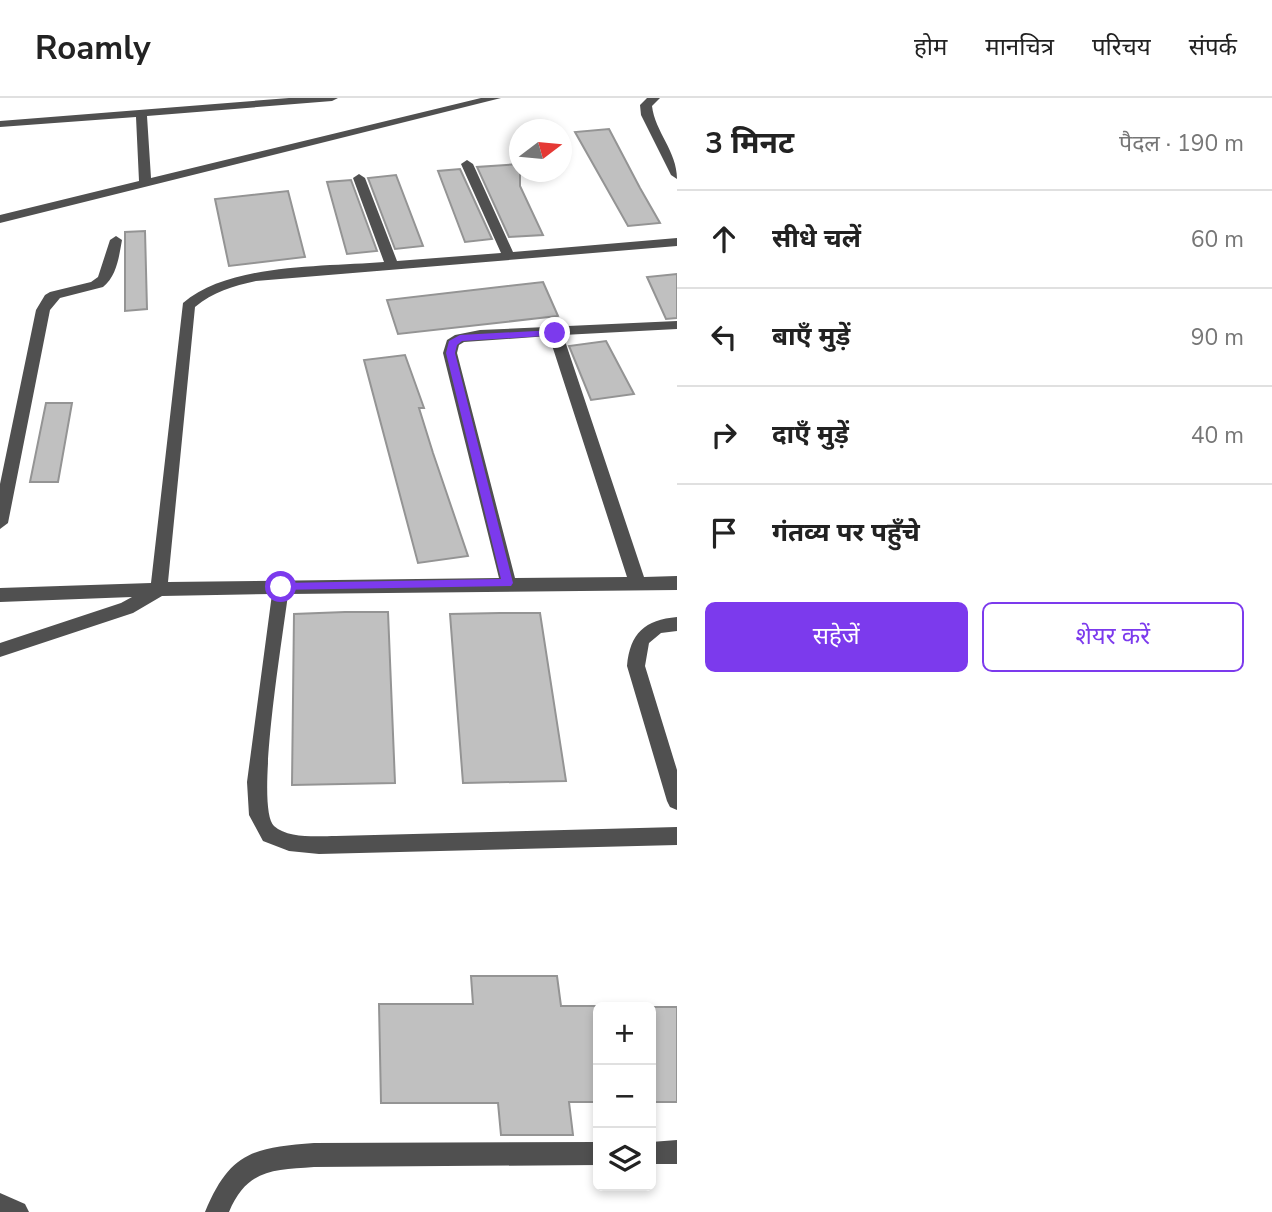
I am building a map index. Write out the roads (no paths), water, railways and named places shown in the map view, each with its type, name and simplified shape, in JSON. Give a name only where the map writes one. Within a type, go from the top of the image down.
[{"type":"street","points":[[0,124],[332,98]]},
{"type":"street","points":[[0,219],[495,98]]},
{"type":"street","points":[[654,98],[646,105],[647,115],[677,175]]},
{"type":"street","points":[[141,113],[145,182]]},
{"type":"street","points":[[658,138],[677,144]]},
{"type":"street","points":[[467,164],[508,254]]},
{"type":"street","points":[[359,178],[392,265]]},
{"type":"street","points":[[0,523],[43,310],[55,295],[97,286],[103,282],[109,275],[116,240]]},
{"type":"street","points":[[159,589],[188,306],[203,291],[223,283],[256,277],[677,242]]},
{"type":"street","points":[[508,583],[450,353],[453,343],[460,338],[677,325]]},
{"type":"street","points":[[555,333],[638,584]]},
{"type":"street","points":[[0,595],[159,589],[677,583]]},
{"type":"street","points":[[281,587],[256,782],[258,815],[264,830],[276,838],[297,842],[363,844],[677,836]]},
{"type":"street","points":[[0,650],[127,608],[159,589]]},
{"type":"street","points":[[677,624],[649,630],[637,645],[636,666],[677,801]]},
{"type":"street","points":[[656,1153],[677,1152]]},
{"type":"street","points":[[217,1212],[224,1191],[245,1167],[276,1158],[314,1155],[593,1153]]},
{"type":"street","points":[[0,1205],[16,1212]]}]
